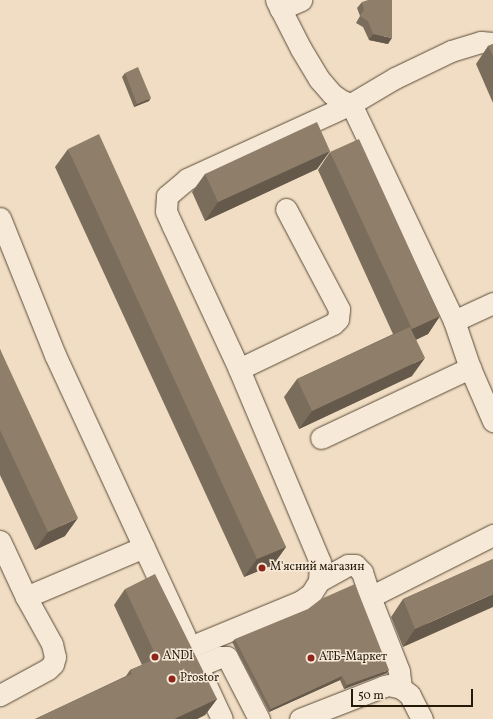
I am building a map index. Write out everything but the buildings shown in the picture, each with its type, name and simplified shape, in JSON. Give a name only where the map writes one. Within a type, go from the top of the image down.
[{"type":"lane","points":[[301,0],[278,5],[319,78],[332,94],[342,101],[351,104],[454,321],[470,368],[493,421]]},
{"type":"lane","points":[[190,647],[301,601],[311,594],[319,581],[320,562],[239,369],[172,227],[166,211],[167,196],[187,179],[351,104],[395,78],[452,51],[481,42],[493,44]]},
{"type":"lane","points":[[239,369],[333,324],[338,319],[339,309],[286,209]]},
{"type":"lane","points":[[0,218],[55,355],[222,719]]},
{"type":"lane","points":[[454,321],[493,303]]},
{"type":"lane","points":[[321,438],[470,368]]},
{"type":"lane","points":[[370,597],[493,535]]},
{"type":"lane","points":[[0,541],[26,596],[52,644],[55,657],[53,664],[48,669],[0,695]]},
{"type":"lane","points":[[26,596],[144,547]]},
{"type":"lane","points":[[319,581],[348,565],[355,565],[362,572],[370,597],[399,671],[401,688]]},
{"type":"lane","points":[[198,666],[220,657],[227,657],[259,719]]},
{"type":"lane","points":[[300,719],[389,685],[401,688],[410,695],[422,719]]},
{"type":"place","name":"М'ясний магазин","points":[[262,568]]},
{"type":"place","name":"ANDI","points":[[155,657]]},
{"type":"place","name":"АТБ-Маркет","points":[[311,658]]},
{"type":"place","name":"Prostor","points":[[172,679]]}]
